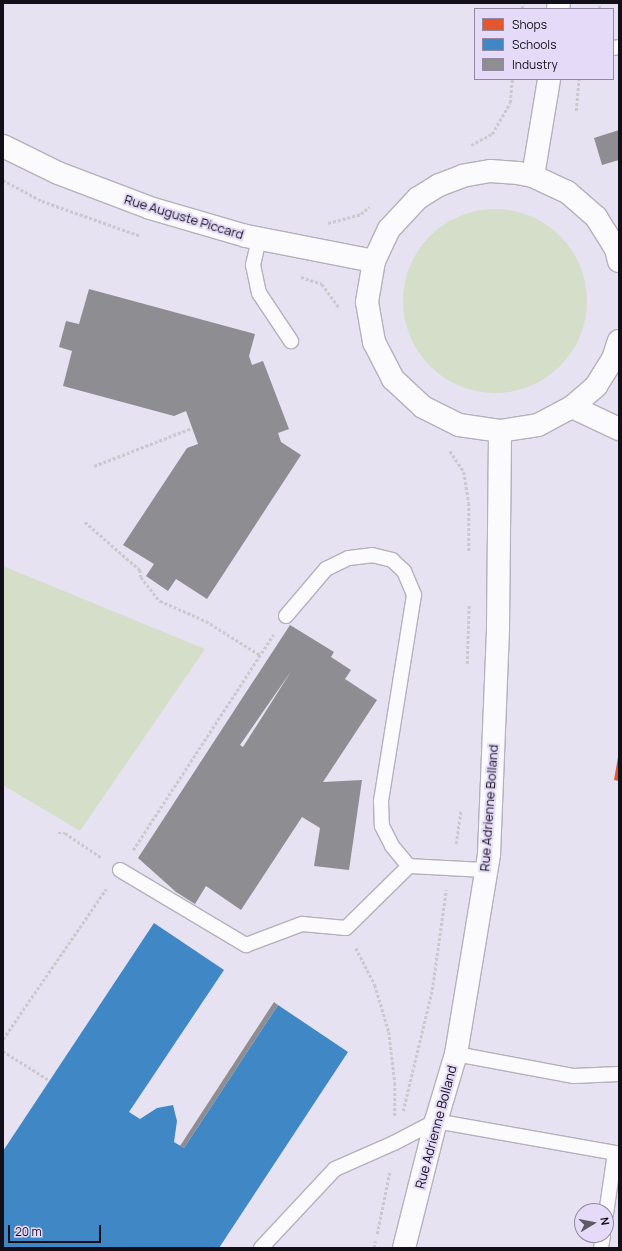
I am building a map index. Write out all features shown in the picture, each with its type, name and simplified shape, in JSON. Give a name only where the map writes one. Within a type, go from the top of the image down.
[{"type":"street","points":[[533,176],[549,80]]},
{"type":"street","name":"Rue Auguste Piccard","points":[[3,146],[58,173],[150,208],[259,239],[374,262]]},
{"type":"street","points":[[617,355],[596,386],[572,407],[538,425],[500,431],[459,426],[422,407],[393,379],[374,342],[367,302],[374,262],[389,229],[418,198],[439,185],[463,176],[490,171],[533,176],[567,192],[596,217],[616,249],[619,261]]},
{"type":"street","points":[[572,407],[619,429]]},
{"type":"street","name":"Rue Adrienne Bolland","points":[[404,1248],[436,1121],[456,1054],[486,870],[498,627],[500,431]]},
{"type":"lane","points":[[259,239],[253,265],[259,293],[291,340]]},
{"type":"lane","points":[[286,616],[326,569],[349,558],[372,555],[392,560],[404,571],[414,595],[381,801],[382,826],[392,846],[409,866],[486,870]]},
{"type":"lane","points":[[120,870],[246,945],[302,924],[346,928],[409,866]]},
{"type":"lane","points":[[456,1054],[574,1076],[619,1074]]},
{"type":"lane","points":[[262,1248],[335,1169],[394,1143],[436,1121],[615,1153],[608,1203]]},
{"type":"path","points":[[576,111],[579,80]]},
{"type":"path","points":[[94,466],[192,428]]},
{"type":"path","points":[[85,522],[140,570],[141,577],[160,601],[206,621],[260,655]]},
{"type":"path","points":[[3,1039],[120,870],[286,616]]},
{"type":"path","points":[[58,833],[65,833],[120,870]]},
{"type":"path","points":[[346,928],[375,985],[389,1032],[395,1083],[394,1143],[374,1248]]},
{"type":"path","points":[[3,1051],[49,1080]]},
{"type":"green space","points":[[486,209],[504,209],[530,216],[546,224],[560,236],[572,250],[580,266],[587,292],[587,310],[580,336],[572,352],[560,366],[546,378],[522,389],[504,393],[486,393],[468,389],[444,378],[430,366],[418,352],[407,328],[403,310],[403,292],[407,274],[418,250],[430,236],[444,224],[468,213]]},
{"type":"green space","points":[[3,566],[205,649],[80,831],[3,785]]},
{"type":"building: Shops","points":[[619,757],[619,781],[614,780]]},
{"type":"building: Schools","points":[[154,923],[224,970],[129,1112],[140,1119],[157,1108],[173,1105],[177,1121],[174,1142],[184,1148],[278,1005],[348,1052],[219,1248],[3,1248],[3,1151]]},
{"type":"building: Industry","points":[[619,130],[619,160],[602,165],[594,138]]},
{"type":"building: Industry","points":[[89,289],[255,334],[249,356],[252,365],[263,361],[289,429],[278,433],[281,442],[301,455],[207,599],[176,579],[168,591],[146,576],[154,564],[123,545],[187,448],[198,444],[186,411],[174,416],[63,386],[72,351],[59,347],[66,321],[79,324]]},
{"type":"building: Industry","points":[[290,625],[334,652],[331,657],[351,670],[345,679],[377,700],[323,782],[362,780],[349,870],[314,866],[320,828],[302,817],[241,910],[206,886],[195,904],[176,892],[138,858]],"holes":[[[292,670],[243,747],[240,745]]]},
{"type":"building: Industry","points":[[274,1002],[278,1005],[184,1148],[180,1146]]}]
